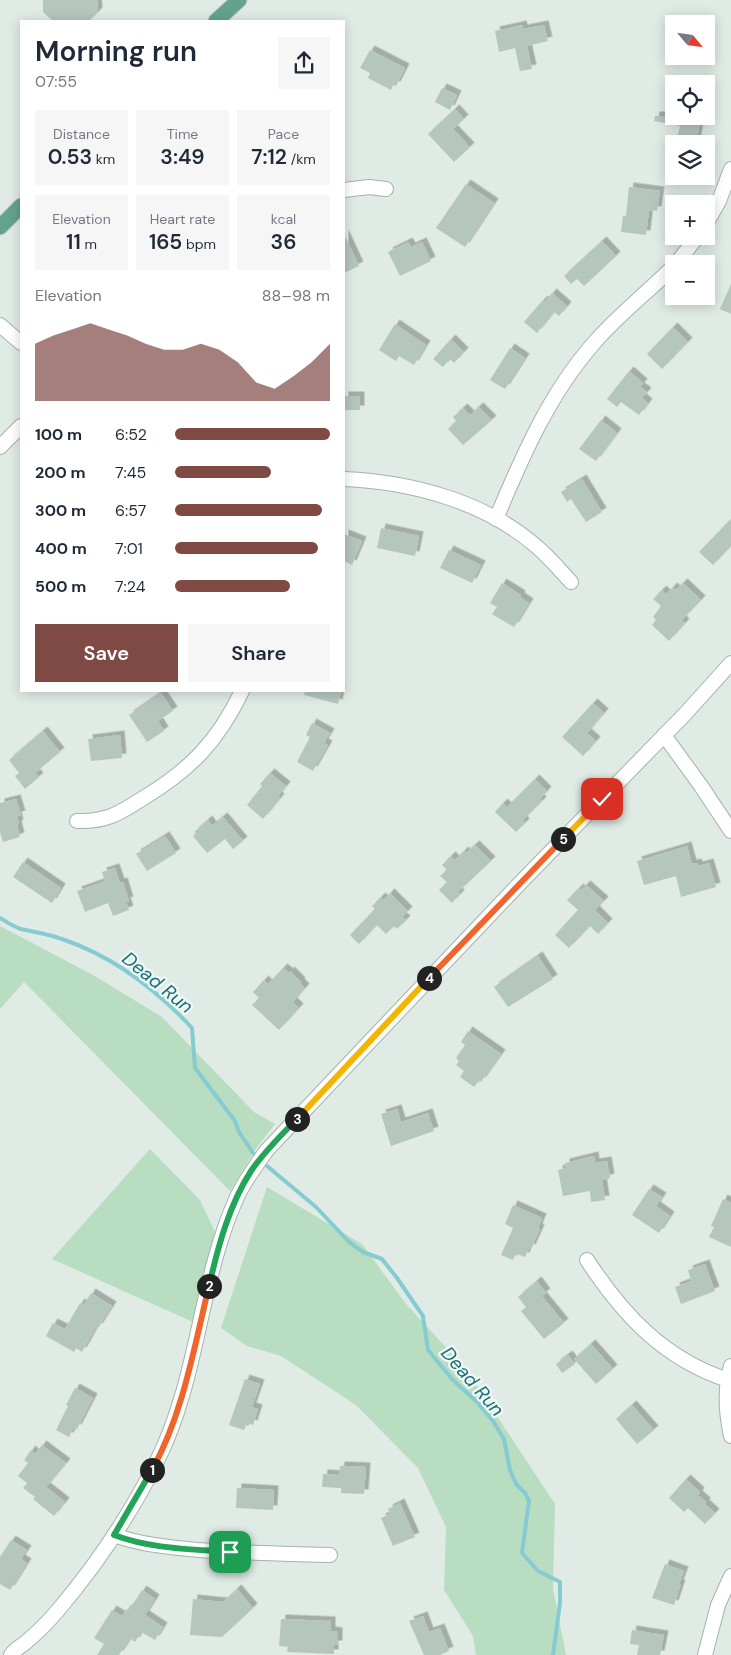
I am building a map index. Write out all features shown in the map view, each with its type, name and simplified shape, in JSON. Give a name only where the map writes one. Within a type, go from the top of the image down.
[{"type":"main road","points":[[217,20],[239,0]]},
{"type":"main road","points":[[0,227],[20,207]]},
{"type":"street","points":[[715,208],[731,169]]},
{"type":"street","points":[[345,190],[369,187],[386,189]]},
{"type":"street","points":[[683,255],[691,245]]},
{"type":"street","points":[[496,519],[539,423],[562,385],[594,342],[665,275]]},
{"type":"street","points":[[0,324],[20,342]]},
{"type":"street","points":[[0,447],[20,427]]},
{"type":"street","points":[[345,479],[387,483],[436,494],[469,506],[496,519],[535,545],[571,582]]},
{"type":"street","points":[[10,1655],[50,1619],[70,1596],[114,1535],[141,1491],[170,1433],[179,1406],[211,1275],[228,1219],[252,1171],[268,1150],[405,1003],[664,736],[731,663]]},
{"type":"street","points":[[77,821],[100,820],[121,812],[185,770],[220,731],[241,692]]},
{"type":"street","points":[[664,736],[702,786],[731,831]]},
{"type":"street","points":[[587,1260],[624,1310],[646,1333],[668,1351],[689,1364],[728,1380]]},
{"type":"street","points":[[731,1366],[726,1399],[727,1419],[731,1436]]},
{"type":"street","points":[[114,1535],[132,1542],[151,1546],[230,1552],[330,1555]]},
{"type":"street","points":[[705,1655],[718,1605],[731,1576]]},
{"type":"green space","points":[[0,926],[93,975],[162,1017],[254,1112],[275,1124],[257,1147],[230,1191],[24,982],[0,1009]]},
{"type":"green space","points":[[150,1149],[200,1200],[216,1234],[193,1322],[52,1259]]},
{"type":"green space","points":[[267,1187],[362,1244],[406,1304],[465,1368],[555,1504],[553,1589],[566,1655],[476,1655],[473,1636],[444,1590],[446,1527],[418,1468],[356,1405],[281,1356],[247,1346],[221,1328]]},
{"type":"building","points":[[43,0],[97,0],[98,12],[90,20],[52,20],[43,12]]},
{"type":"building","points":[[522,25],[523,29],[544,25],[548,41],[527,46],[532,69],[520,71],[515,48],[499,52],[495,31]]},
{"type":"building","points":[[370,50],[405,68],[396,86],[393,85],[391,90],[368,78],[370,73],[360,68]]},
{"type":"building","points":[[442,88],[457,95],[450,110],[435,102]]},
{"type":"building","points":[[455,109],[464,119],[453,129],[470,147],[454,162],[428,134]]},
{"type":"building","points":[[655,116],[665,116],[665,123],[654,121]]},
{"type":"building","points":[[675,125],[699,125],[698,135],[678,135],[680,126]]},
{"type":"building","points":[[466,184],[494,203],[465,247],[436,228]]},
{"type":"building","points":[[629,187],[660,191],[657,211],[649,210],[646,235],[621,232],[623,216],[626,216]]},
{"type":"building","points":[[345,236],[359,266],[345,273]]},
{"type":"building","points":[[602,241],[616,256],[584,286],[577,279],[571,284],[564,276]]},
{"type":"building","points":[[408,242],[411,247],[422,242],[431,261],[400,276],[388,252]]},
{"type":"building","points":[[731,284],[731,314],[720,309]]},
{"type":"building","points":[[552,293],[567,306],[559,316],[554,312],[537,333],[524,322],[543,300],[545,302]]},
{"type":"building","points":[[395,324],[426,345],[414,365],[399,356],[396,361],[379,350]]},
{"type":"building","points":[[673,327],[688,342],[662,369],[647,354]]},
{"type":"building","points":[[451,339],[464,352],[454,363],[450,359],[443,367],[433,359]]},
{"type":"building","points":[[510,348],[525,358],[505,389],[490,380]]},
{"type":"building","points":[[629,371],[643,383],[640,387],[647,392],[642,398],[648,403],[639,415],[621,402],[617,407],[607,399]]},
{"type":"building","points":[[345,396],[360,396],[360,410],[345,410]]},
{"type":"building","points":[[479,407],[492,420],[463,445],[448,429],[456,421],[453,417],[463,408],[470,415]]},
{"type":"building","points":[[601,420],[617,433],[596,461],[579,449]]},
{"type":"building","points":[[582,479],[602,512],[586,522],[571,499],[567,502],[561,492]]},
{"type":"building","points":[[731,519],[731,546],[713,565],[699,552]]},
{"type":"building","points":[[381,528],[419,536],[415,556],[377,548]]},
{"type":"building","points":[[345,534],[362,541],[352,565],[345,562]]},
{"type":"building","points":[[449,550],[481,565],[472,583],[440,568]]},
{"type":"building","points":[[502,583],[521,595],[520,597],[529,603],[514,627],[492,614],[497,607],[490,603]]},
{"type":"building","points":[[683,583],[701,600],[682,620],[685,623],[669,641],[652,625],[656,620],[653,617],[661,606],[653,599],[662,590],[666,594],[673,587],[676,590]]},
{"type":"building","points":[[305,692],[341,692],[338,704],[304,695]]},
{"type":"building","points":[[161,693],[173,711],[158,721],[164,731],[147,742],[129,715]]},
{"type":"building","points":[[593,703],[604,713],[587,733],[596,741],[583,756],[562,737]]},
{"type":"building","points":[[312,723],[330,733],[324,743],[328,745],[313,771],[297,762],[310,737],[306,735]]},
{"type":"building","points":[[43,731],[60,752],[35,773],[39,777],[25,789],[15,776],[19,773],[9,760]]},
{"type":"building","points":[[120,735],[122,758],[91,761],[88,739]]},
{"type":"building","points":[[270,773],[286,786],[278,796],[280,798],[263,819],[247,805],[262,786],[260,784]]},
{"type":"building","points":[[535,779],[547,791],[540,799],[542,801],[523,820],[525,823],[516,832],[495,812],[503,803],[507,807]]},
{"type":"building","points":[[16,799],[21,815],[17,816],[20,837],[3,842],[0,832],[0,803]]},
{"type":"building","points":[[223,817],[243,841],[233,849],[225,839],[207,853],[193,836],[196,833],[194,832],[208,820],[212,826]]},
{"type":"building","points":[[165,836],[176,853],[147,871],[136,854]]},
{"type":"building","points":[[475,845],[491,861],[458,892],[460,894],[452,903],[439,890],[447,882],[440,876],[447,870],[442,865],[451,856],[455,860],[464,851],[466,853]]},
{"type":"building","points":[[687,846],[692,864],[697,863],[698,866],[709,863],[716,887],[681,897],[676,876],[644,885],[637,861]]},
{"type":"building","points":[[23,862],[61,888],[52,903],[13,877]]},
{"type":"building","points":[[115,868],[120,883],[123,882],[129,901],[126,902],[129,910],[113,916],[108,903],[85,912],[77,891],[105,881],[102,872]]},
{"type":"building","points":[[586,885],[604,901],[595,910],[608,923],[598,934],[590,926],[569,948],[555,935],[578,910],[567,900],[579,888],[581,890]]},
{"type":"building","points":[[390,893],[408,911],[402,917],[406,920],[397,929],[394,926],[386,934],[377,925],[359,944],[350,935],[375,909],[372,906],[381,897],[384,900]]},
{"type":"building","points":[[538,956],[553,979],[508,1007],[494,987]]},
{"type":"building","points":[[283,968],[289,973],[290,971],[305,988],[293,1002],[299,1008],[279,1030],[252,1005],[259,998],[253,992],[264,980],[268,984]]},
{"type":"building","points":[[468,1031],[501,1054],[481,1082],[479,1080],[474,1087],[460,1077],[464,1071],[456,1065],[459,1061],[456,1058],[465,1045],[461,1042]]},
{"type":"building","points":[[397,1109],[401,1122],[428,1113],[434,1131],[391,1146],[381,1114]]},
{"type":"building","points":[[594,1156],[595,1163],[607,1161],[610,1178],[602,1180],[605,1200],[591,1202],[590,1191],[563,1196],[558,1170],[565,1168],[565,1163]]},
{"type":"building","points":[[649,1189],[662,1197],[656,1206],[670,1216],[659,1233],[632,1215]]},
{"type":"building","points":[[723,1199],[731,1203],[731,1247],[709,1237],[714,1227],[711,1226]]},
{"type":"building","points":[[513,1205],[542,1218],[538,1228],[540,1229],[531,1249],[529,1248],[525,1257],[516,1253],[513,1260],[501,1255],[513,1228],[505,1224]]},
{"type":"building","points":[[705,1264],[715,1291],[681,1304],[675,1287],[691,1281],[688,1270]]},
{"type":"building","points":[[537,1281],[546,1293],[542,1296],[564,1323],[544,1339],[521,1311],[526,1307],[518,1297]]},
{"type":"building","points":[[91,1293],[112,1306],[98,1328],[96,1327],[82,1352],[76,1348],[74,1352],[46,1336],[53,1323],[65,1329],[80,1303],[84,1305]]},
{"type":"building","points":[[591,1344],[613,1369],[596,1384],[574,1359]]},
{"type":"building","points":[[568,1355],[575,1364],[562,1373],[556,1364]]},
{"type":"building","points":[[245,1379],[260,1384],[252,1407],[258,1409],[253,1425],[247,1423],[244,1430],[229,1425]]},
{"type":"building","points":[[75,1388],[93,1398],[77,1429],[74,1427],[69,1437],[56,1430]]},
{"type":"building","points":[[632,1405],[654,1430],[637,1444],[616,1419]]},
{"type":"building","points":[[42,1445],[66,1463],[46,1487],[65,1502],[54,1516],[23,1488],[27,1483],[18,1476],[28,1463],[24,1460],[31,1450],[35,1454]]},
{"type":"building","points":[[340,1466],[366,1467],[364,1494],[341,1493],[341,1488],[322,1487],[323,1474],[339,1475]]},
{"type":"building","points":[[686,1479],[700,1492],[698,1495],[715,1513],[705,1524],[688,1508],[684,1512],[669,1498]]},
{"type":"building","points":[[237,1488],[274,1490],[273,1510],[236,1508]]},
{"type":"building","points":[[400,1503],[415,1537],[393,1546],[381,1518],[390,1514],[388,1509]]},
{"type":"building","points":[[11,1540],[27,1550],[21,1559],[27,1563],[10,1590],[0,1584],[0,1557]]},
{"type":"building","points":[[665,1564],[684,1571],[674,1605],[652,1598]]},
{"type":"building","points":[[237,1589],[253,1608],[222,1637],[190,1635],[193,1599],[223,1602]]},
{"type":"building","points":[[142,1590],[155,1599],[145,1615],[163,1627],[155,1640],[141,1632],[135,1642],[130,1638],[119,1655],[97,1655],[104,1644],[94,1638],[112,1610],[122,1616],[127,1609],[129,1610]]},
{"type":"building","points":[[423,1616],[429,1632],[440,1628],[449,1651],[440,1655],[424,1655],[409,1621]]},
{"type":"building","points":[[281,1619],[331,1621],[331,1631],[338,1632],[338,1645],[334,1645],[334,1654],[287,1652],[288,1647],[279,1646]]},
{"type":"building","points":[[632,1630],[664,1635],[660,1655],[637,1655],[639,1645],[630,1644]]},
{"type":"waterway","name":"Dead Run","points":[[0,918],[18,928],[47,934],[80,946],[116,964],[164,1000],[192,1028],[195,1068],[235,1121],[239,1132],[253,1153]]},
{"type":"waterway","name":"Dead Run","points":[[267,1166],[316,1207],[349,1242],[363,1252],[382,1259],[423,1316],[428,1350],[453,1380],[477,1402],[493,1421],[504,1439],[510,1470],[516,1484],[525,1493],[529,1501],[522,1553],[538,1571],[560,1582],[560,1603],[553,1655]]},
{"type":"route","points":[[230,1552],[151,1546],[132,1542],[114,1535],[158,1461],[170,1433],[179,1406],[211,1275],[228,1219],[238,1196],[252,1171],[268,1150],[405,1003],[602,799]]}]
